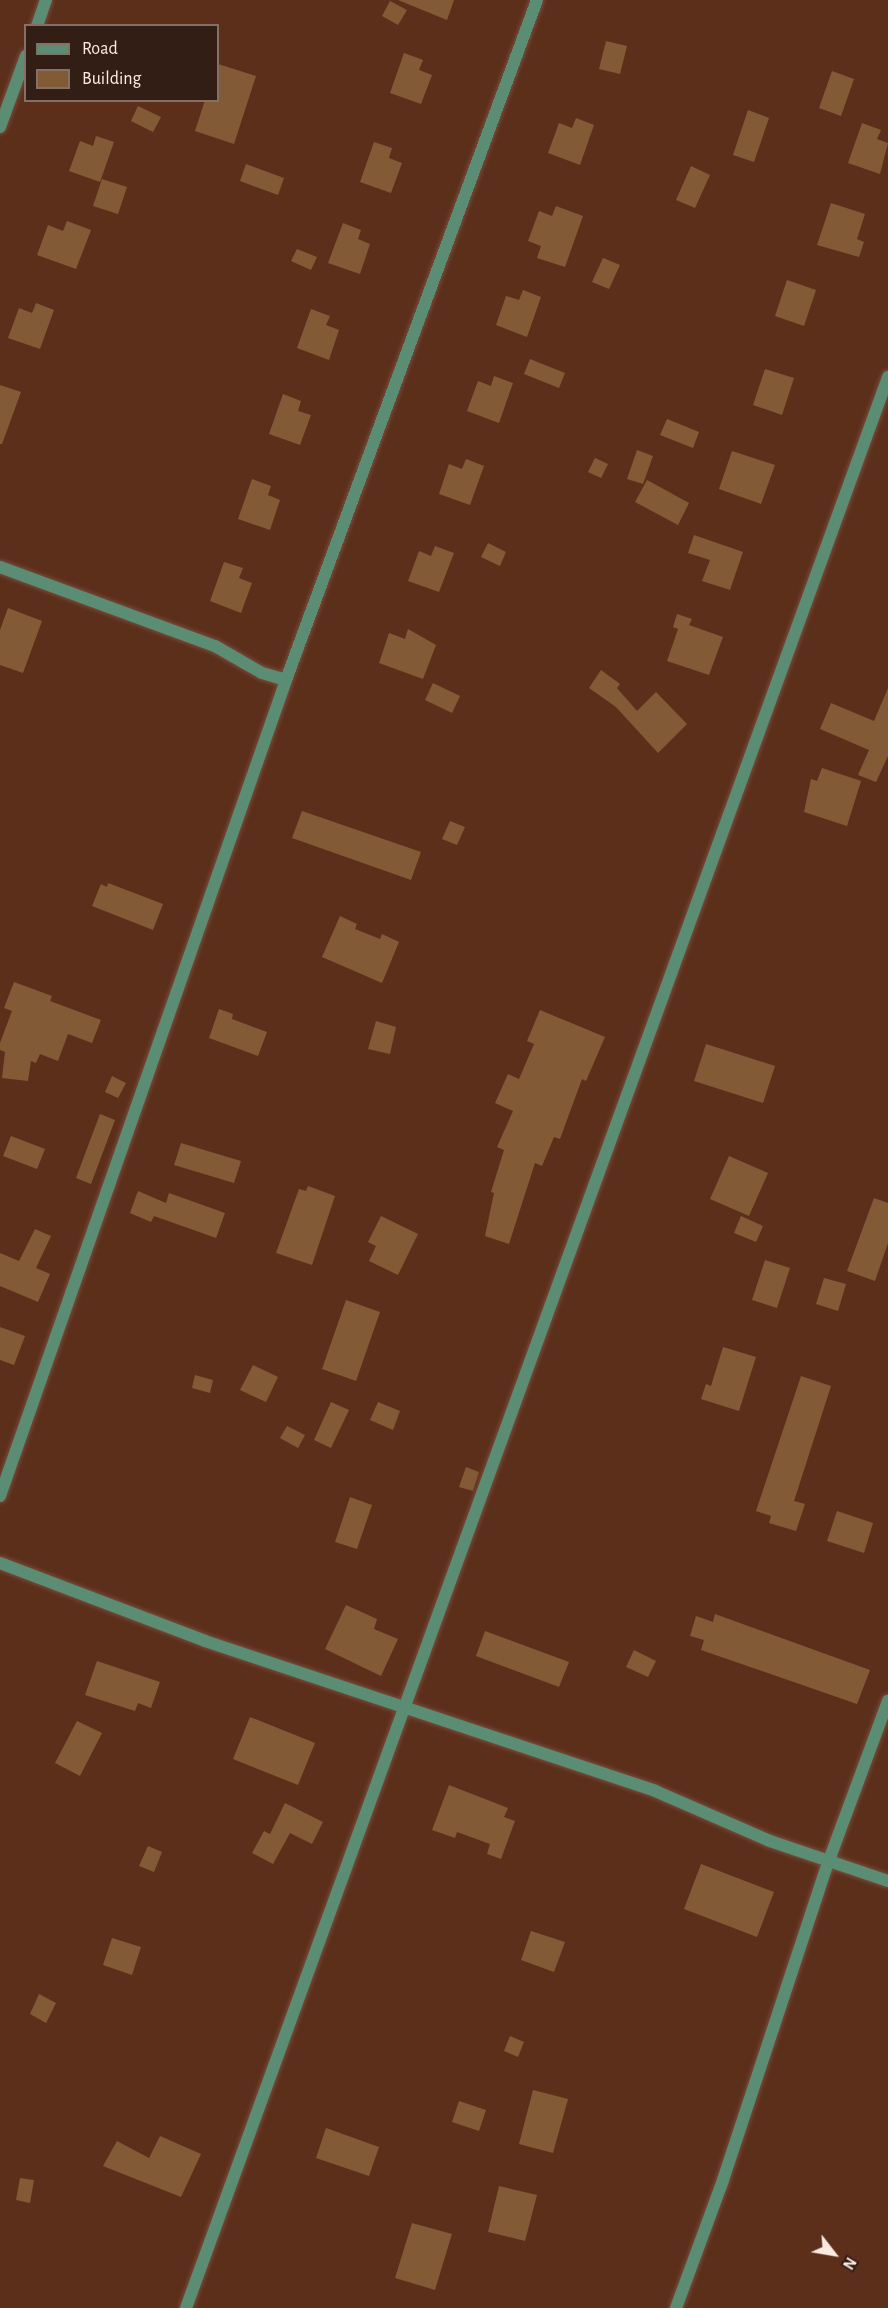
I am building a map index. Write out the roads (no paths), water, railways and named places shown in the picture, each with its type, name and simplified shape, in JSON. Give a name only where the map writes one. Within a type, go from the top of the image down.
[{"type":"street","points":[[38,24],[46,0]]},
{"type":"street","points":[[0,1496],[286,680],[537,0]]},
{"type":"street","points":[[0,127],[24,61]]},
{"type":"street","points":[[186,2308],[888,377]]},
{"type":"street","points":[[0,567],[215,646],[262,673],[286,680]]},
{"type":"street","points":[[0,1563],[205,1641],[655,1791],[828,1863],[888,1881]]},
{"type":"street","points":[[676,2308],[723,2180],[828,1863],[888,1701]]}]
